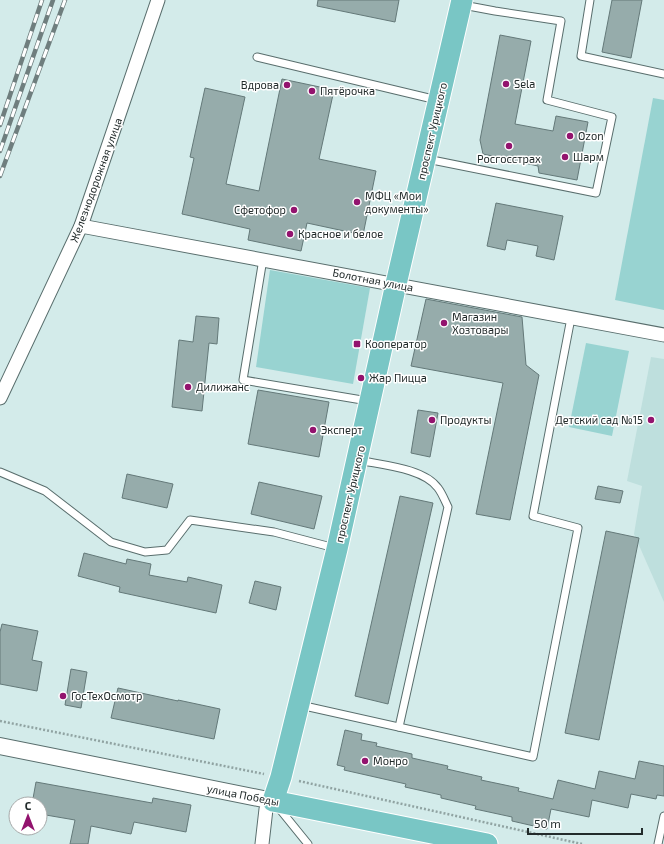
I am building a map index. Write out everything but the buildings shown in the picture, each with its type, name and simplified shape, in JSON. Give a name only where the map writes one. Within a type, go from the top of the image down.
[{"type":"main road","name":"проспект Урицкого","points":[[273,801],[337,549],[396,284],[462,2]]},
{"type":"main road","name":"улица Победы","points":[[273,801],[451,841],[487,844]]},
{"type":"street","name":"Железнодорожная улица","points":[[0,398],[81,226],[158,0]]},
{"type":"street","name":"Болотная улица","points":[[81,226],[664,335]]},
{"type":"street","name":"улица Победы","points":[[0,746],[273,801]]},
{"type":"street","name":"проспект Урицкого","points":[[262,844],[266,809],[273,801]]},
{"type":"lane","points":[[590,0],[581,56],[664,74]]},
{"type":"lane","points":[[425,159],[596,193],[612,117],[547,100],[560,21],[495,11],[462,2]]},
{"type":"lane","points":[[257,57],[439,101]]},
{"type":"lane","points":[[263,259],[243,380],[370,402]]},
{"type":"lane","points":[[298,704],[533,757],[578,528],[533,516],[571,318]]},
{"type":"lane","points":[[357,460],[416,472],[429,479],[438,488],[448,508],[399,727]]},
{"type":"lane","points":[[0,472],[45,491],[111,542],[145,552],[167,550],[190,520],[274,532],[337,549]]},
{"type":"lane","points":[[273,801],[308,844]]},
{"type":"lane","points":[[658,844],[664,816]]},
{"type":"path","points":[[0,721],[280,777],[582,844]]},
{"type":"shaded area","points":[[653,98],[664,100],[664,310],[615,300]]},
{"type":"shaded area","points":[[270,270],[370,288],[353,384],[256,367]]},
{"type":"shaded area","points":[[586,343],[629,351],[612,436],[569,427]]},
{"type":"shaded area","name":"Детский сад №15","points":[[651,357],[664,359],[664,602],[634,534],[642,486],[627,481]]},
{"type":"railway","points":[[0,125],[42,0]]},
{"type":"railway","points":[[0,151],[53,0]]},
{"type":"railway","points":[[0,176],[65,0]]},
{"type":"place","name":"Sela","points":[[506,84]]},
{"type":"place","name":"Вдрова","points":[[287,85]]},
{"type":"place","name":"Пятёрочка","points":[[312,91]]},
{"type":"place","name":"Ozon","points":[[570,136]]},
{"type":"place","name":"Росгосстрах","points":[[509,146]]},
{"type":"place","name":"Шарм","points":[[565,157]]},
{"type":"place","name":"МФЦ «Мои документы»","points":[[357,202]]},
{"type":"place","name":"Сфетофор","points":[[294,210]]},
{"type":"place","name":"Красное и белое","points":[[290,234]]},
{"type":"place","name":"Магазин Хозтовары","points":[[444,323]]},
{"type":"place","name":"Кооператор","points":[[357,344]]},
{"type":"place","name":"Жар Пицца","points":[[361,378]]},
{"type":"place","name":"Дилижанс","points":[[188,387]]},
{"type":"place","name":"Продукты","points":[[432,420]]},
{"type":"place","name":"Детский сад №15","points":[[651,420]]},
{"type":"place","name":"Эксперт","points":[[313,430]]},
{"type":"place","name":"ГосТехОсмотр","points":[[63,696]]},
{"type":"place","name":"Монро","points":[[365,761]]}]
